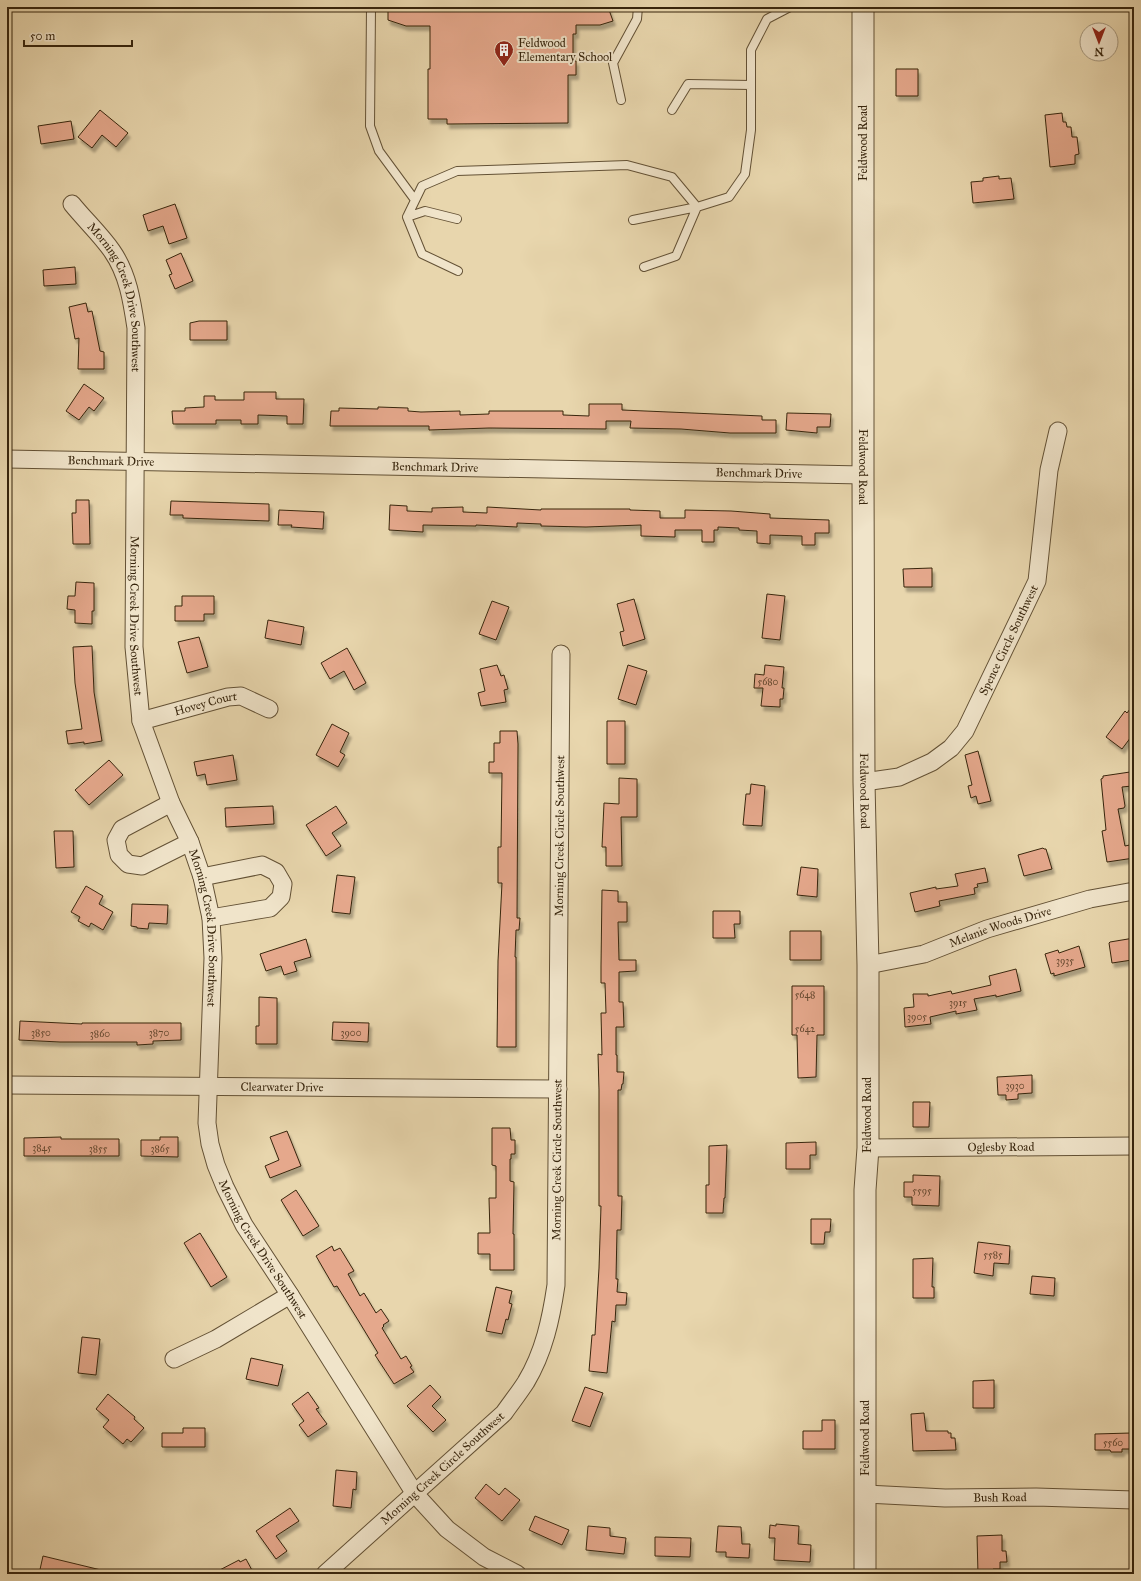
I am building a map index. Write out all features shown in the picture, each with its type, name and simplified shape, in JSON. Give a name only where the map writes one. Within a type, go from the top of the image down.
[{"type":"street","name":"Feldwood Road","points":[[864,7],[864,782],[868,965],[868,1148],[865,1190],[865,1574]]},
{"type":"street","name":"Morning Creek Drive Southwest","points":[[72,204],[113,252],[123,272],[131,295],[136,328],[134,647],[141,721],[171,803],[190,842],[202,876],[211,918],[213,958],[208,1123],[210,1144],[219,1172],[244,1225],[290,1295],[415,1494],[447,1529],[484,1556],[517,1574]]},
{"type":"street","name":"Spence Circle Southwest","points":[[864,782],[899,777],[932,762],[951,748],[965,731],[1037,581],[1049,470],[1058,431]]},
{"type":"street","name":"Benchmark Drive","points":[[7,459],[863,475]]},
{"type":"street","name":"Morning Creek Circle Southwest","points":[[325,1574],[504,1413],[526,1382],[544,1344],[552,1315],[556,1285],[561,654]]},
{"type":"street","name":"Hovey Court","points":[[141,721],[228,697],[241,696],[269,709]]},
{"type":"street","points":[[171,803],[122,829],[116,840],[119,855],[128,864],[142,866],[190,842]]},
{"type":"street","points":[[202,876],[262,865],[276,872],[282,884],[280,897],[270,908],[211,918]]},
{"type":"street","name":"Melanie Woods Drive","points":[[868,965],[924,954],[988,929],[1090,899],[1134,891]]},
{"type":"street","name":"Clearwater Drive","points":[[7,1085],[558,1089]]},
{"type":"street","name":"Oglesby Road","points":[[868,1148],[1134,1146]]},
{"type":"street","points":[[174,1359],[216,1339],[290,1295]]},
{"type":"street","name":"Bush Road","points":[[866,1494],[945,1498],[1036,1497],[1134,1500]]},
{"type":"lane","points":[[371,7],[370,126],[379,151],[415,200]]},
{"type":"lane","points":[[621,100],[613,63],[637,19],[638,7]]},
{"type":"lane","points":[[633,220],[697,207],[729,197],[745,174],[751,130],[751,50],[767,19],[790,7]]},
{"type":"lane","points":[[672,110],[688,84],[751,85]]},
{"type":"lane","points":[[458,271],[422,254],[407,217],[422,186],[458,171],[627,165],[672,177],[697,207]]},
{"type":"lane","points":[[644,267],[676,256],[697,207]]},
{"type":"lane","points":[[407,217],[425,211],[458,219]]},
{"type":"building","name":"Feldwood Elementary School","points":[[388,7],[608,7],[613,21],[600,25],[576,25],[576,34],[573,34],[573,61],[576,61],[576,75],[568,75],[568,123],[447,124],[447,119],[428,119],[430,26],[406,26],[388,20]]},
{"type":"building","points":[[896,69],[918,69],[918,96],[896,96]]},
{"type":"building","points":[[100,110],[128,133],[116,147],[102,135],[92,148],[78,137]]},
{"type":"building","points":[[1062,113],[1063,122],[1066,122],[1067,127],[1071,127],[1072,137],[1077,137],[1079,154],[1075,155],[1075,164],[1050,167],[1045,115]]},
{"type":"building","points":[[71,121],[74,139],[41,144],[38,126]]},
{"type":"building","points":[[999,176],[999,179],[1011,178],[1014,199],[973,203],[971,182],[983,181],[983,178]]},
{"type":"building","points":[[175,204],[187,238],[169,244],[163,226],[148,231],[143,215]]},
{"type":"building","points":[[181,253],[193,281],[175,289],[169,275],[172,274],[166,260]]},
{"type":"building","points":[[75,267],[76,284],[44,286],[43,270]]},
{"type":"building","points":[[86,303],[88,312],[92,311],[100,351],[104,352],[104,369],[78,369],[79,338],[75,339],[69,307]]},
{"type":"building","points":[[199,321],[227,321],[227,340],[190,340],[190,323]]},
{"type":"building","points":[[84,384],[104,398],[94,411],[89,407],[79,420],[66,411]]},
{"type":"building","points":[[244,392],[276,392],[276,399],[304,399],[303,424],[287,424],[287,416],[258,415],[258,424],[241,424],[241,420],[216,420],[216,424],[173,424],[172,411],[185,411],[185,408],[204,407],[204,396],[215,396],[215,400],[244,400]]},
{"type":"building","points":[[589,404],[622,404],[622,410],[762,416],[762,420],[776,420],[776,433],[730,433],[681,429],[630,428],[631,421],[606,421],[606,429],[489,428],[429,430],[429,426],[330,426],[331,411],[339,411],[339,408],[408,408],[408,411],[421,412],[460,411],[460,415],[489,414],[489,411],[563,411],[563,415],[589,416]]},
{"type":"building","points":[[787,413],[831,414],[830,427],[817,427],[817,433],[786,430]]},
{"type":"building","points":[[76,500],[89,500],[90,544],[73,544],[72,513],[76,513]]},
{"type":"building","points":[[171,501],[269,504],[269,521],[183,518],[183,515],[170,515]]},
{"type":"building","points":[[390,505],[407,506],[407,511],[432,512],[432,508],[463,507],[463,512],[487,513],[487,507],[541,510],[630,509],[660,511],[660,518],[685,518],[685,510],[731,511],[770,514],[770,518],[829,520],[829,533],[815,533],[815,545],[802,545],[802,536],[770,535],[770,544],[757,543],[757,531],[718,527],[718,530],[714,530],[714,542],[702,542],[702,530],[675,530],[675,537],[641,536],[641,525],[586,527],[541,526],[541,524],[517,523],[517,527],[423,525],[423,532],[389,530]]},
{"type":"building","points":[[279,510],[324,512],[323,529],[291,527],[292,525],[278,525]]},
{"type":"building","points":[[932,568],[932,587],[904,587],[903,569]]},
{"type":"building","points":[[76,582],[94,583],[94,611],[92,611],[92,624],[75,623],[75,610],[67,609],[68,596],[75,596]]},
{"type":"building","points":[[767,594],[785,596],[780,640],[762,638]]},
{"type":"building","points":[[182,596],[214,596],[214,614],[204,614],[204,621],[175,621],[175,606],[182,606]]},
{"type":"building","points":[[634,599],[645,639],[623,646],[620,632],[624,631],[617,604]]},
{"type":"building","points":[[492,601],[509,607],[496,640],[479,634]]},
{"type":"building","points":[[268,620],[304,627],[301,645],[265,638]]},
{"type":"building","points":[[199,637],[208,667],[187,673],[178,642]]},
{"type":"building","points":[[92,646],[94,692],[102,741],[84,744],[84,742],[68,744],[66,731],[82,729],[75,683],[73,647]]},
{"type":"building","points":[[347,648],[366,683],[354,690],[344,671],[330,679],[321,663]]},
{"type":"building","points":[[497,665],[501,676],[504,675],[508,689],[504,690],[506,702],[481,706],[478,693],[485,691],[480,669]]},
{"type":"building","points":[[628,665],[647,671],[636,705],[618,699]]},
{"type":"building","points":[[765,665],[784,667],[782,688],[784,688],[783,699],[780,699],[780,707],[761,706],[763,688],[754,688],[755,674],[764,675]]},
{"type":"building","points":[[1134,704],[1134,733],[1122,749],[1106,737],[1125,711],[1127,713]]},
{"type":"building","points":[[607,721],[625,721],[625,764],[607,764]]},
{"type":"building","points":[[332,724],[349,733],[340,752],[345,755],[338,767],[316,755]]},
{"type":"building","points":[[500,731],[517,731],[518,744],[517,918],[520,918],[519,930],[516,930],[515,957],[516,1047],[497,1047],[498,961],[502,883],[498,883],[498,847],[501,847],[502,773],[489,773],[489,762],[494,762],[494,743],[500,743]]},
{"type":"building","points":[[978,751],[991,801],[978,804],[976,796],[971,798],[968,786],[972,785],[965,755]]},
{"type":"building","points":[[233,755],[237,780],[207,785],[205,774],[197,776],[194,762]]},
{"type":"building","points":[[109,760],[123,775],[89,805],[75,790]]},
{"type":"building","points":[[1130,772],[1132,786],[1122,787],[1125,806],[1124,808],[1118,809],[1125,846],[1134,844],[1134,858],[1107,862],[1102,831],[1106,830],[1101,779],[1103,776]]},
{"type":"building","points":[[619,778],[637,779],[637,817],[621,817],[622,866],[606,866],[606,847],[602,847],[604,803],[619,804]]},
{"type":"building","points":[[751,784],[765,786],[762,826],[743,825],[746,794],[750,794]]},
{"type":"building","points":[[273,806],[274,824],[226,827],[225,808]]},
{"type":"building","points":[[336,806],[347,823],[332,833],[341,846],[326,856],[306,825]]},
{"type":"building","points":[[54,831],[73,831],[74,867],[56,868]]},
{"type":"building","points":[[1043,848],[1046,849],[1052,869],[1024,876],[1018,855]]},
{"type":"building","points":[[801,867],[818,869],[817,897],[797,895]]},
{"type":"building","points":[[985,868],[988,882],[977,884],[978,887],[974,888],[975,894],[939,901],[940,906],[915,912],[910,893],[936,887],[936,889],[958,886],[955,874]]},
{"type":"building","points":[[337,875],[355,877],[350,914],[332,912]]},
{"type":"building","points":[[86,886],[103,896],[99,904],[113,912],[103,930],[91,923],[89,927],[78,921],[80,917],[71,912]]},
{"type":"building","points":[[602,890],[618,891],[618,902],[627,902],[627,922],[618,922],[619,960],[636,960],[636,971],[619,972],[619,1002],[623,1002],[624,1027],[616,1027],[616,1055],[617,1072],[624,1072],[621,1090],[618,1090],[618,1196],[622,1196],[621,1230],[617,1230],[616,1279],[618,1279],[617,1292],[627,1293],[626,1305],[616,1305],[615,1322],[612,1321],[607,1373],[589,1371],[592,1335],[595,1335],[601,1206],[599,1206],[598,1054],[602,1055],[601,1013],[606,1013],[605,983],[601,983]]},
{"type":"building","points":[[132,904],[168,905],[167,924],[149,923],[148,929],[131,926]]},
{"type":"building","points":[[713,911],[740,911],[740,924],[734,924],[735,938],[713,938]]},
{"type":"building","points":[[790,931],[821,931],[821,960],[790,960]]},
{"type":"building","points":[[1134,938],[1134,957],[1132,957],[1132,960],[1112,963],[1109,943]]},
{"type":"building","points":[[306,939],[311,957],[294,962],[297,971],[284,975],[281,966],[266,971],[260,954]]},
{"type":"building","points":[[1079,946],[1085,967],[1054,976],[1054,973],[1051,974],[1045,954],[1058,950],[1059,953]]},
{"type":"building","points":[[1016,969],[1021,991],[996,997],[996,995],[974,999],[977,1010],[956,1014],[956,1011],[930,1017],[931,1024],[905,1027],[904,1008],[914,1007],[913,994],[928,994],[928,996],[951,991],[952,994],[991,985],[989,976]]},
{"type":"building","points":[[792,986],[824,986],[824,1035],[817,1035],[816,1077],[798,1078],[797,1035],[792,1035]]},
{"type":"building","points":[[259,997],[277,998],[277,1044],[256,1044],[256,1026],[259,1026]]},
{"type":"building","points":[[20,1021],[82,1024],[181,1023],[181,1040],[153,1041],[153,1044],[137,1045],[137,1042],[60,1042],[19,1040]]},
{"type":"building","points":[[333,1022],[369,1023],[368,1042],[332,1040]]},
{"type":"building","points":[[1032,1075],[1032,1093],[1018,1094],[1018,1099],[1006,1100],[1006,1095],[998,1095],[997,1077]]},
{"type":"building","points":[[913,1102],[930,1102],[929,1127],[913,1127]]},
{"type":"building","points":[[492,1128],[510,1128],[511,1140],[515,1140],[515,1154],[511,1154],[510,1159],[510,1181],[514,1182],[514,1270],[490,1270],[490,1254],[478,1254],[478,1233],[490,1233],[489,1198],[496,1198],[496,1166],[492,1165]]},
{"type":"building","points":[[287,1131],[301,1166],[270,1178],[265,1166],[279,1160],[270,1137]]},
{"type":"building","points":[[61,1137],[61,1139],[119,1139],[119,1156],[24,1156],[24,1138]]},
{"type":"building","points":[[160,1137],[178,1137],[178,1157],[141,1156],[141,1140],[160,1140]]},
{"type":"building","points":[[816,1142],[816,1155],[810,1155],[810,1169],[786,1169],[786,1143]]},
{"type":"building","points":[[727,1145],[723,1213],[706,1213],[706,1185],[709,1185],[709,1146]]},
{"type":"building","points":[[913,1175],[940,1176],[939,1206],[912,1205],[912,1197],[904,1197],[904,1182],[913,1182]]},
{"type":"building","points":[[296,1190],[319,1226],[303,1236],[281,1200]]},
{"type":"building","points":[[811,1219],[831,1219],[830,1232],[825,1232],[824,1244],[811,1244]]},
{"type":"building","points":[[200,1233],[227,1277],[211,1287],[184,1243]]},
{"type":"building","points":[[978,1242],[1010,1246],[1009,1264],[994,1263],[993,1276],[974,1273]]},
{"type":"building","points":[[332,1246],[334,1251],[340,1248],[354,1271],[348,1274],[360,1296],[364,1293],[376,1313],[381,1309],[389,1321],[383,1325],[384,1326],[382,1328],[401,1359],[406,1356],[412,1366],[410,1367],[414,1372],[394,1384],[375,1355],[378,1353],[358,1320],[337,1286],[334,1287],[316,1256]]},
{"type":"building","points":[[933,1258],[932,1287],[934,1287],[934,1298],[913,1298],[913,1259]]},
{"type":"building","points":[[1032,1276],[1055,1278],[1054,1296],[1030,1294]]},
{"type":"building","points":[[496,1287],[512,1291],[509,1303],[512,1304],[508,1320],[506,1319],[502,1334],[486,1331]]},
{"type":"building","points":[[82,1337],[100,1339],[96,1375],[78,1373]]},
{"type":"building","points":[[251,1358],[283,1365],[278,1386],[246,1379]]},
{"type":"building","points":[[994,1380],[994,1408],[973,1408],[973,1381]]},
{"type":"building","points":[[430,1385],[441,1397],[432,1406],[446,1420],[433,1432],[407,1406]]},
{"type":"building","points":[[585,1387],[603,1393],[590,1427],[572,1421]]},
{"type":"building","points":[[308,1392],[319,1408],[316,1409],[327,1424],[308,1437],[299,1425],[304,1421],[292,1404]]},
{"type":"building","points":[[108,1394],[135,1417],[134,1419],[144,1428],[131,1442],[127,1439],[123,1444],[103,1427],[109,1420],[96,1409]]},
{"type":"building","points":[[924,1413],[926,1431],[948,1431],[948,1433],[951,1433],[951,1438],[955,1438],[956,1450],[913,1451],[911,1414]]},
{"type":"building","points":[[822,1420],[835,1420],[835,1449],[803,1449],[803,1431],[822,1431]]},
{"type":"building","points":[[183,1428],[205,1428],[205,1447],[162,1447],[162,1433],[183,1433]]},
{"type":"building","points":[[1131,1433],[1131,1449],[1122,1449],[1122,1452],[1095,1450],[1095,1434]]},
{"type":"building","points":[[336,1470],[357,1472],[356,1490],[353,1489],[351,1508],[333,1506]]},
{"type":"building","points":[[486,1484],[499,1495],[505,1488],[520,1500],[502,1521],[475,1498]]},
{"type":"building","points":[[290,1508],[299,1521],[276,1536],[287,1551],[276,1559],[256,1531]]},
{"type":"building","points":[[535,1516],[569,1530],[562,1545],[529,1530]]},
{"type":"building","points":[[776,1524],[799,1526],[798,1544],[811,1545],[810,1562],[774,1560],[775,1538],[769,1538],[770,1525],[776,1526]]},
{"type":"building","points":[[588,1526],[610,1528],[610,1536],[626,1538],[624,1554],[586,1550]]},
{"type":"building","points":[[718,1526],[741,1527],[742,1544],[750,1544],[749,1558],[726,1557],[726,1552],[716,1552]]},
{"type":"building","points":[[1002,1535],[1002,1551],[1006,1551],[1007,1562],[1000,1562],[1000,1569],[993,1569],[993,1574],[978,1574],[977,1536]]},
{"type":"building","points":[[655,1537],[691,1538],[690,1557],[655,1556]]},
{"type":"building","points":[[43,1556],[101,1570],[100,1574],[39,1574]]},
{"type":"building","points":[[246,1559],[254,1574],[212,1574],[239,1560],[240,1562]]},
{"type":"place","name":"Feldwood Elementary School","points":[[504,67]]}]
